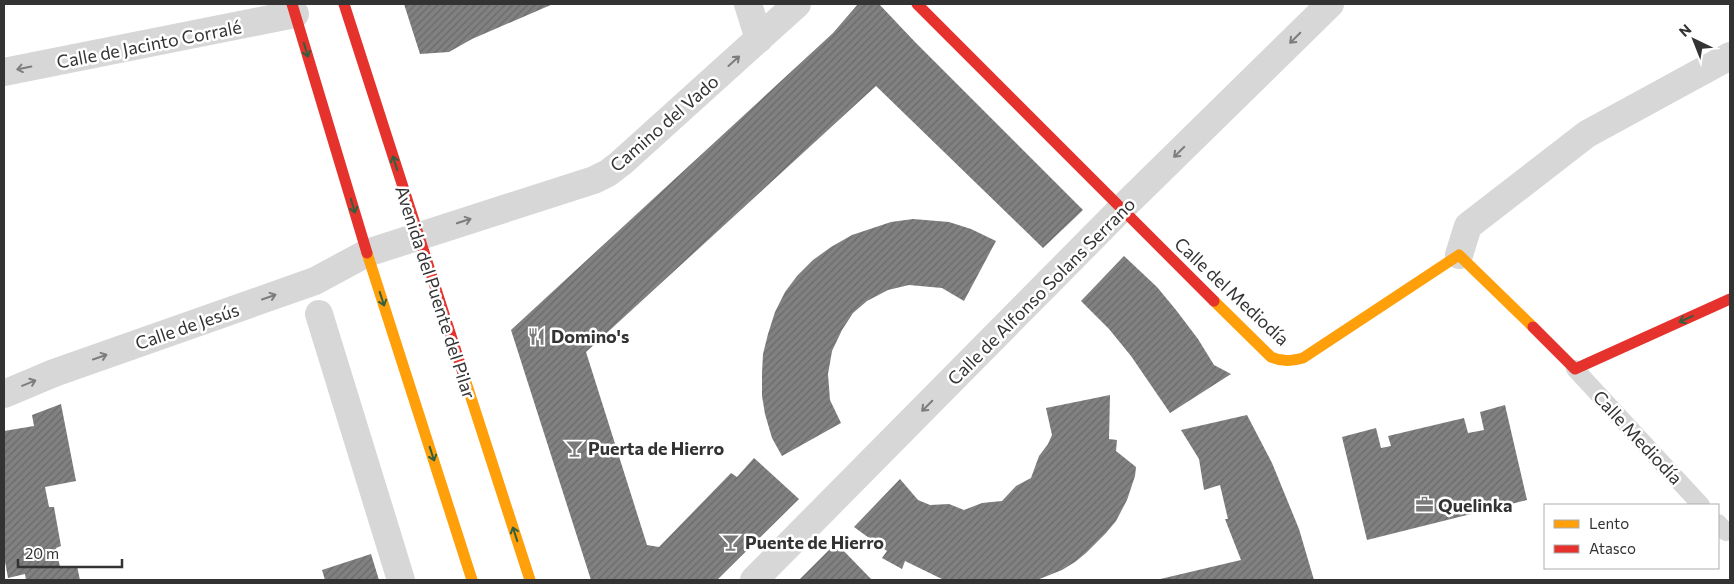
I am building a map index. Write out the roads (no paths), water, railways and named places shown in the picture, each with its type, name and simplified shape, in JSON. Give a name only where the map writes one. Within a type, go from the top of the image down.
[{"type":"main road","name":"Avenida del Puente del Pilar","points":[[344,4],[530,580]]},
{"type":"main road","name":"Calle del Mediodía","points":[[918,4],[1271,357],[1282,362],[1291,362],[1303,358],[1459,255]]},
{"type":"main road","points":[[293,9],[367,253],[472,580]]},
{"type":"main road","points":[[1459,255],[1575,369],[1730,298]]},
{"type":"street","points":[[748,4],[759,39]]},
{"type":"street","name":"Camino del Vado","points":[[367,253],[594,180],[608,173],[797,4]]},
{"type":"street","name":"Calle de Alfonso Solans Serrano","points":[[754,580],[1121,209],[1330,4]]},
{"type":"street","name":"Calle de Jacinto Corralé","points":[[4,72],[293,9]]},
{"type":"street","points":[[1459,255],[1468,226],[1587,134],[1730,56]]},
{"type":"street","name":"Calle de Jesús","points":[[4,394],[54,373],[316,281],[367,253]]},
{"type":"street","points":[[319,314],[401,580]]},
{"type":"lane","name":"Calle Mediodía","points":[[1575,369],[1700,504]]},
{"type":"place","name":"Domino's","points":[[537,336]]},
{"type":"place","name":"Puerta de Hierro","points":[[574,448]]},
{"type":"place","name":"Quelinka","points":[[1424,505]]},
{"type":"place","name":"Puente de Hierro","points":[[731,542]]}]
